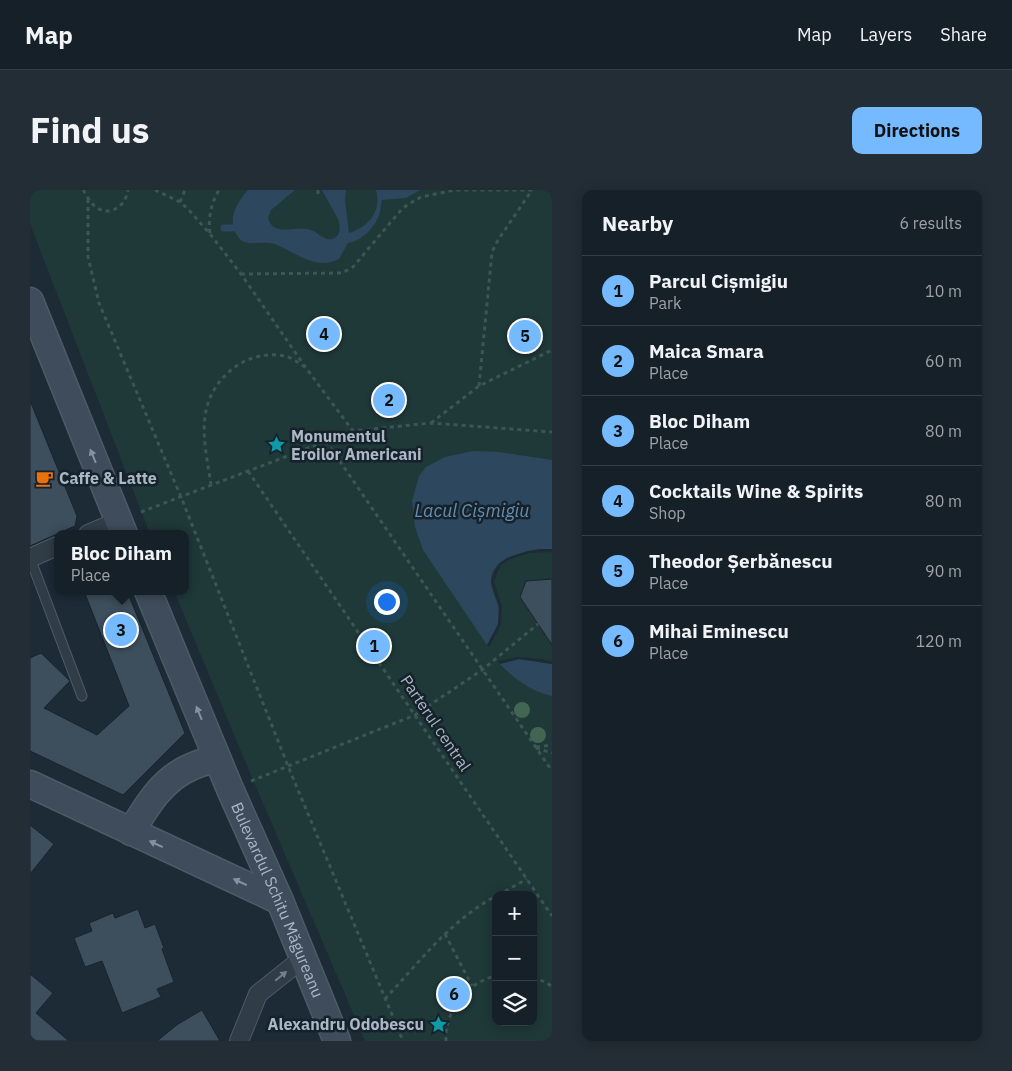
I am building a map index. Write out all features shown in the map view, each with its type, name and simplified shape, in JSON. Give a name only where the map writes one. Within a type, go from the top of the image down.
[{"type":"main road","points":[[30,300],[122,527]]},
{"type":"main road","name":"Bulevardul Schitu Măgureanu","points":[[150,595],[230,790],[280,901],[337,1041]]},
{"type":"main road","points":[[131,832],[147,805],[162,787],[190,767],[217,758]]},
{"type":"main road","points":[[30,784],[280,901]]},
{"type":"street","points":[[107,530],[122,527]]},
{"type":"street","points":[[30,558],[54,547]]},
{"type":"street","points":[[239,1041],[258,994],[303,958]]},
{"type":"lane","points":[[30,558],[82,696]]},
{"type":"path","points":[[83,190],[88,199],[99,209],[111,210],[120,207],[125,200],[128,190]]},
{"type":"path","points":[[155,190],[180,202],[210,234],[353,430]]},
{"type":"path","points":[[180,202],[185,190]]},
{"type":"path","points":[[210,234],[211,207],[219,190]]},
{"type":"path","points":[[241,274],[342,273],[353,267],[407,205],[422,197],[454,190],[532,190]]},
{"type":"path","points":[[479,386],[492,252],[532,190]]},
{"type":"path","points":[[88,199],[88,257],[99,303],[181,497],[288,766],[403,1041]]},
{"type":"path","points":[[431,423],[479,386],[552,350]]},
{"type":"path","points":[[211,485],[204,436],[205,415],[210,398],[217,385],[237,364],[254,358],[272,356],[289,358],[306,368]]},
{"type":"path","points":[[122,527],[181,497],[353,430],[431,423],[552,432]]},
{"type":"path","points":[[326,441],[552,771]]},
{"type":"path","name":"Parterul central","points":[[248,471],[552,916]]},
{"type":"path","points":[[230,790],[415,715],[482,670],[538,624]]},
{"type":"path","points":[[536,748],[552,745]]},
{"type":"path","points":[[536,748],[552,753]]},
{"type":"path","points":[[505,891],[527,880]]},
{"type":"path","points":[[385,999],[444,934],[468,914],[492,898]]},
{"type":"path","points":[[444,934],[472,986]]},
{"type":"path","points":[[446,1041],[450,1017],[459,1000],[472,986],[492,977]]},
{"type":"path","points":[[537,979],[552,987]]},
{"type":"green space","points":[[30,190],[552,190],[552,1041],[365,1041],[176,595],[189,595],[189,530],[148,530],[30,224]]},
{"type":"water","points":[[248,190],[295,190],[271,210],[268,218],[271,224],[274,227],[285,230],[308,229],[325,238],[332,239],[338,235],[338,219],[322,190],[346,190],[345,200],[349,233],[362,227],[372,218],[377,205],[376,190],[420,190],[406,198],[382,200],[378,218],[372,228],[363,236],[348,243],[339,259],[323,263],[307,260],[277,245],[250,243],[241,240],[233,226],[233,215]]},
{"type":"water","name":"Lacul Cișmigiu","points":[[473,451],[499,452],[552,460],[552,549],[523,552],[504,560],[497,566],[492,574],[491,583],[499,608],[499,618],[496,629],[487,645],[423,550],[415,527],[412,501],[419,476],[426,467],[445,457]]},
{"type":"water","points":[[519,659],[552,664],[552,696],[523,684],[500,664]]},
{"type":"pier","points":[[540,549],[552,549],[552,552],[529,553],[508,560],[501,565],[494,582],[502,606],[501,625],[489,647],[487,645],[498,624],[499,606],[491,582],[494,572],[500,563],[507,558]]},
{"type":"pier","points":[[519,657],[552,661],[552,664],[519,659],[500,664],[498,661]]},
{"type":"building","points":[[31,403],[77,516],[75,526],[66,530],[54,530],[54,535],[30,546]]},
{"type":"building","points":[[552,579],[552,645],[520,597],[526,581]]},
{"type":"building","points":[[86,595],[129,595],[185,733],[123,795],[30,751],[30,658],[41,653],[70,681],[44,708],[97,735],[129,706]]},
{"type":"building","points":[[30,825],[54,844],[30,874]]},
{"type":"building","points":[[138,909],[145,928],[155,924],[174,982],[157,989],[161,997],[122,1013],[102,961],[85,967],[74,938],[92,931],[89,923],[113,913],[115,918]]},
{"type":"building","points":[[30,974],[53,993],[36,1013],[69,1041],[30,1041]]},
{"type":"building","points":[[202,1010],[220,1041],[157,1041],[178,1024]]},
{"type":"waterway","points":[[224,228],[233,228]]},
{"type":"place","name":"Cocktails Wine & Spirits","points":[[324,334]]},
{"type":"place","name":"Theodor Șerbănescu","points":[[525,336]]},
{"type":"place","name":"Maica Smara","points":[[389,400]]},
{"type":"place","name":"Monumentul Eroilor Americani","points":[[277,445]]},
{"type":"place","name":"Caffe & Latte","points":[[45,478]]},
{"type":"place","name":"Bloc Diham","points":[[121,630]]},
{"type":"place","name":"Parcul Cișmigiu","points":[[374,646]]},
{"type":"place","name":"Mihai Eminescu","points":[[454,994]]},
{"type":"place","name":"Alexandru Odobescu","points":[[438,1024]]}]
